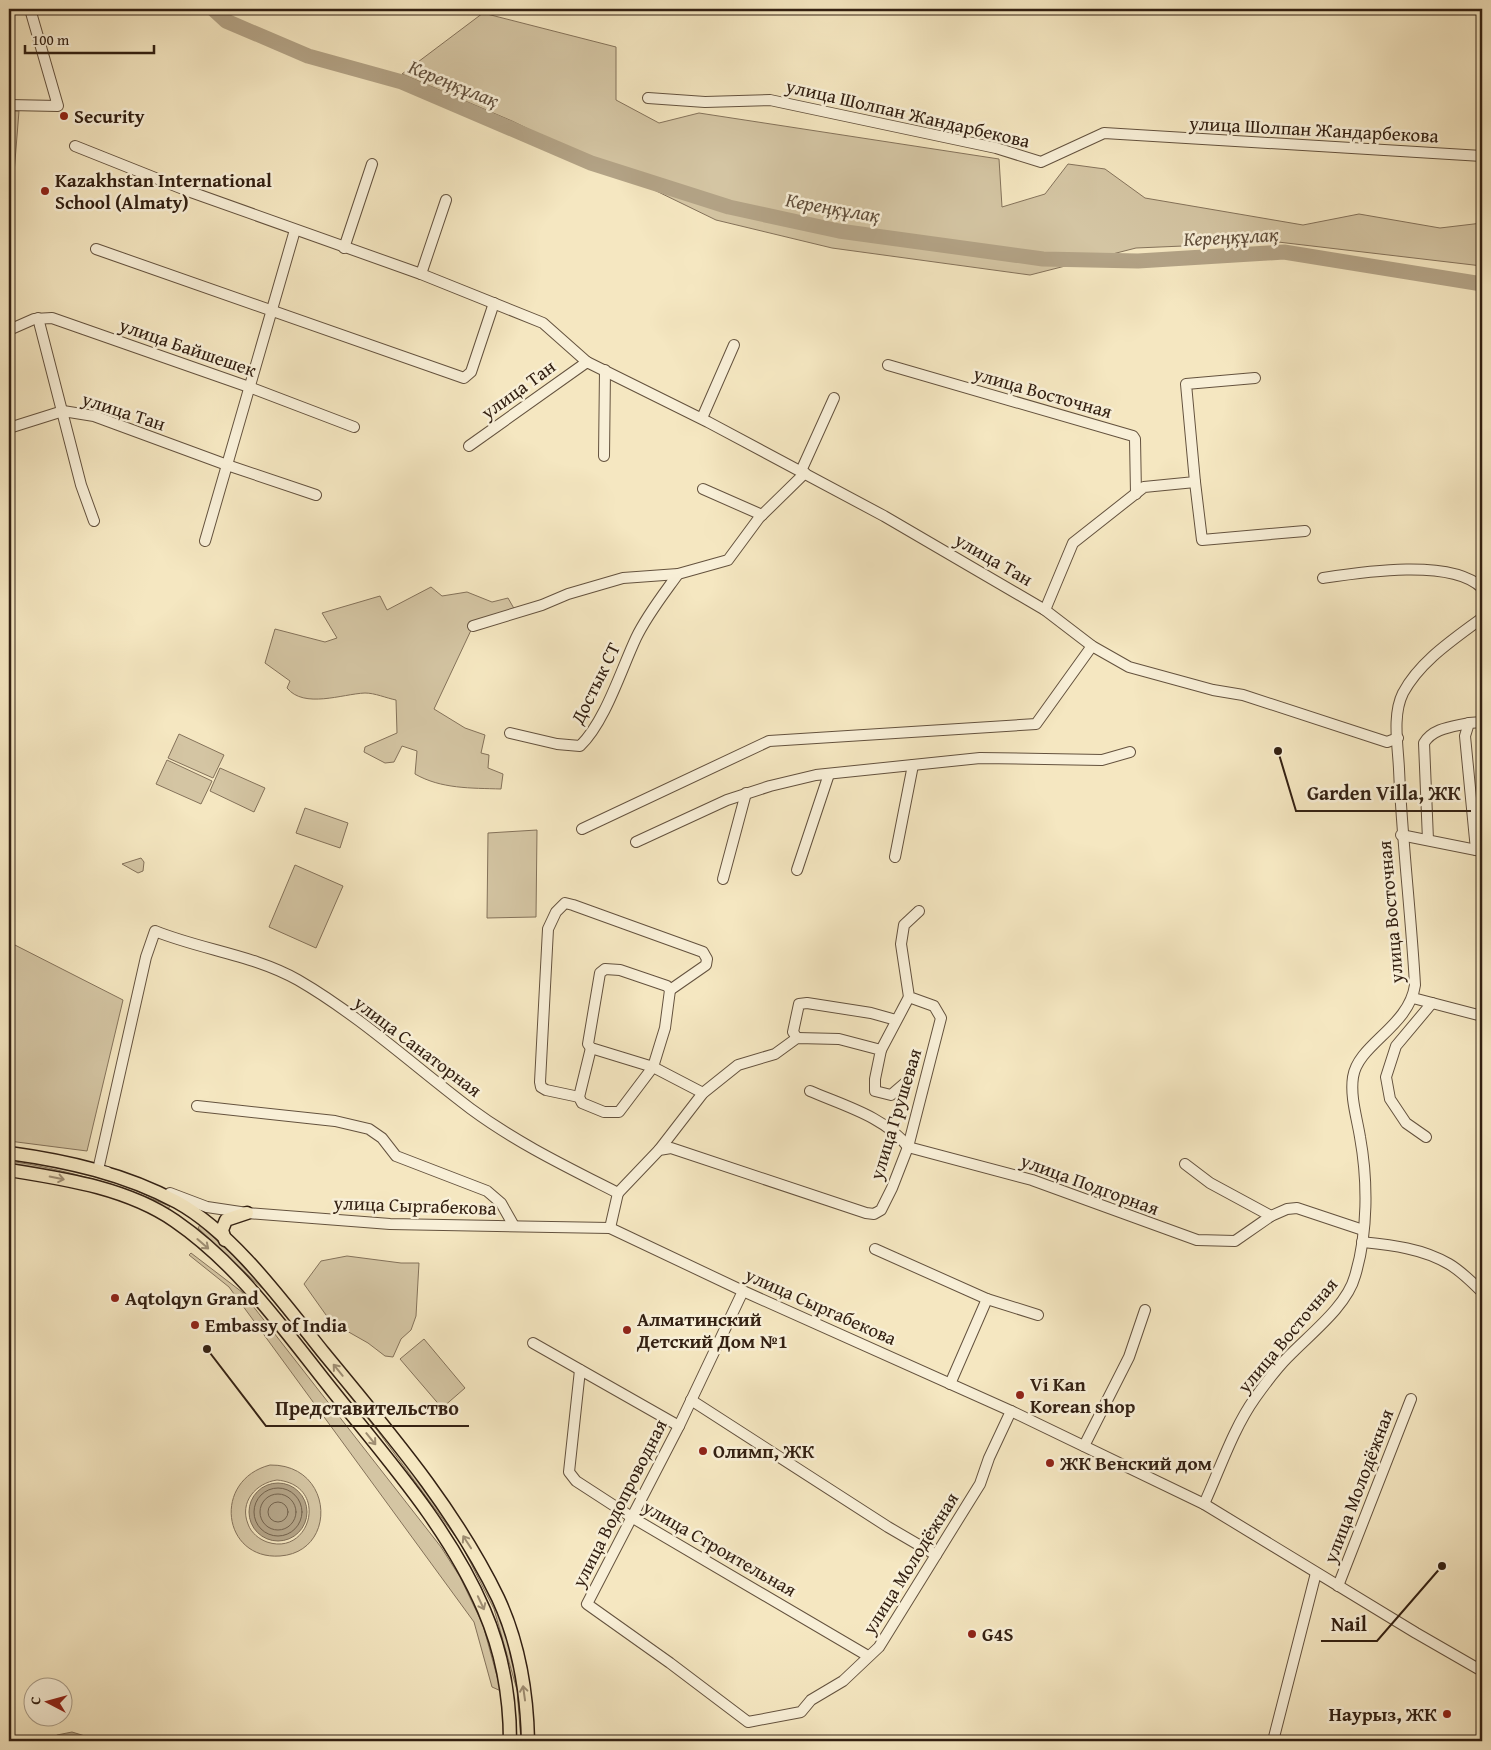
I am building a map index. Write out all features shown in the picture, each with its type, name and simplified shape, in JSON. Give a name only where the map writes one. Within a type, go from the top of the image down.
[{"type":"main road","points":[[9,1153],[72,1163],[98,1170],[177,1202],[224,1240],[277,1295],[371,1411],[452,1517],[473,1551],[498,1600],[513,1638],[524,1689],[528,1741]]},
{"type":"main road","points":[[9,1170],[79,1182],[152,1209],[190,1233],[228,1267],[279,1323],[439,1528],[466,1574],[485,1611],[501,1660],[508,1698],[510,1741]]},
{"type":"main road","points":[[224,1240],[222,1230],[226,1220],[247,1213]]},
{"type":"street","points":[[9,105],[58,106],[30,9]]},
{"type":"street","name":"улица Шолпан Жандарбекова","points":[[648,98],[705,102],[770,100],[996,148],[1041,162],[1104,133],[1360,148],[1473,157],[1482,156]]},
{"type":"street","name":"улица Тан","points":[[75,146],[99,157],[295,230],[420,274],[542,323],[587,362],[702,418],[891,520],[1045,610],[1092,646],[1129,667],[1145,673],[1243,694],[1387,742],[1398,738]]},
{"type":"street","points":[[344,248],[372,164]]},
{"type":"street","points":[[420,274],[446,200]]},
{"type":"street","points":[[205,541],[295,230]]},
{"type":"street","points":[[96,249],[464,378],[471,372],[494,303]]},
{"type":"street","points":[[9,330],[38,318],[81,486],[94,520]]},
{"type":"street","name":"улица Байшешек","points":[[38,318],[52,318],[249,387],[354,427]]},
{"type":"street","points":[[702,418],[734,345]]},
{"type":"street","name":"улица Тан","points":[[469,446],[587,362]]},
{"type":"street","name":"улица Восточная","points":[[888,365],[1133,436],[1135,440],[1136,494]]},
{"type":"street","points":[[604,456],[605,370]]},
{"type":"street","points":[[1255,378],[1186,384],[1202,540],[1304,531]]},
{"type":"street","points":[[473,626],[542,605],[568,594],[623,578],[678,574],[728,560],[762,515],[803,472],[834,398]]},
{"type":"street","name":"улица Тан","points":[[9,428],[63,411],[94,416],[227,465],[316,495]]},
{"type":"street","points":[[1045,610],[1072,543],[1144,487],[1195,482]]},
{"type":"street","points":[[703,489],[762,515]]},
{"type":"street","points":[[1323,578],[1392,571],[1449,572],[1463,576],[1482,588]]},
{"type":"street","name":"Достык СТ","points":[[510,733],[557,744],[580,746],[588,738],[611,696],[637,637],[678,574]]},
{"type":"street","name":"улица Восточная","points":[[1204,1504],[1253,1402],[1286,1359],[1348,1294],[1356,1274],[1362,1242],[1366,1193],[1363,1159],[1354,1108],[1353,1077],[1365,1054],[1400,1018],[1413,998],[1414,970],[1401,835],[1398,738],[1399,705],[1402,695],[1425,665],[1482,618]]},
{"type":"street","points":[[582,829],[710,766],[769,741],[1036,724],[1092,646]]},
{"type":"street","points":[[1428,840],[1424,743],[1428,736],[1440,730],[1482,722]]},
{"type":"street","points":[[1401,835],[1479,851],[1465,736],[1469,723]]},
{"type":"street","points":[[636,842],[727,800],[770,786],[829,774],[980,758],[1102,760],[1130,752]]},
{"type":"street","points":[[895,857],[913,765]]},
{"type":"street","points":[[797,870],[829,774]]},
{"type":"street","points":[[723,879],[746,794]]},
{"type":"street","points":[[579,1097],[546,1090],[541,1087],[540,1082],[548,929],[556,912],[565,903],[573,905],[703,952],[708,959],[706,965],[670,990],[665,1028],[653,1068],[619,1112],[604,1112],[582,1103],[579,1097],[591,1048]]},
{"type":"street","points":[[906,1083],[891,1095],[875,1091],[875,1079],[881,1050],[909,997],[901,944],[904,925],[920,911]]},
{"type":"street","name":"улица Санаторная","points":[[98,1170],[146,957],[155,931],[265,964],[298,980],[363,1024],[472,1110],[525,1146],[618,1193]]},
{"type":"street","points":[[670,990],[667,986],[620,970],[605,969],[600,973],[588,1044],[591,1048],[653,1068],[703,1093]]},
{"type":"street","name":"улица Грушевая","points":[[659,1150],[671,1148],[874,1214],[881,1210],[908,1147],[941,1018],[934,1006],[909,997]]},
{"type":"street","points":[[1413,998],[1482,1016]]},
{"type":"street","points":[[797,1038],[793,1032],[799,1004],[807,1003],[871,1013],[896,1020]]},
{"type":"street","points":[[1426,1137],[1406,1123],[1390,1099],[1386,1077],[1396,1046],[1432,1003]]},
{"type":"street","points":[[610,1228],[618,1193],[659,1150],[703,1093],[738,1065],[775,1054],[797,1038],[839,1039],[881,1050]]},
{"type":"street","name":"улица Подгорная","points":[[810,1091],[857,1111],[884,1126],[908,1147],[1032,1180],[1196,1240],[1234,1241],[1271,1216],[1287,1209],[1297,1208],[1363,1230]]},
{"type":"street","points":[[198,1106],[334,1121],[369,1129],[382,1138],[396,1156],[487,1191],[500,1203],[514,1226]]},
{"type":"street","points":[[1185,1164],[1210,1184],[1271,1216]]},
{"type":"street","name":"улица Сыргабекова","points":[[98,1170],[148,1183],[207,1207],[247,1213],[390,1224],[610,1228],[743,1291],[1011,1411],[1204,1504],[1482,1671]]},
{"type":"street","points":[[1362,1242],[1392,1245],[1432,1256],[1449,1264],[1482,1292]]},
{"type":"street","points":[[875,1249],[987,1299],[1038,1315]]},
{"type":"street","name":"улица Водопроводная","points":[[743,1291],[633,1518],[586,1604],[670,1662],[748,1722]]},
{"type":"street","points":[[950,1384],[987,1299]]},
{"type":"street","points":[[1084,1446],[1129,1357],[1145,1310]]},
{"type":"street","points":[[533,1343],[679,1426]]},
{"type":"street","name":"улица Строительная","points":[[580,1370],[569,1472],[576,1481],[633,1518],[868,1656]]},
{"type":"street","name":"улица Молодёжная","points":[[1338,1586],[1411,1399]]},
{"type":"street","points":[[691,1400],[888,1527],[936,1555]]},
{"type":"street","name":"улица Молодёжная","points":[[748,1722],[800,1712],[811,1700],[843,1681],[879,1647],[980,1484],[988,1458],[1011,1411]]},
{"type":"street","points":[[1273,1741],[1316,1573]]},
{"type":"shaded area","points":[[483,13],[616,47],[616,100],[659,123],[699,113],[999,159],[1002,207],[1045,194],[1068,164],[1105,169],[1145,198],[1303,225],[1359,214],[1440,228],[1482,223],[1482,266],[1278,242],[1136,248],[1030,275],[832,248],[716,220],[512,121],[402,74]]},
{"type":"shaded area","points":[[9,111],[19,111],[9,219]]},
{"type":"shaded area","points":[[431,587],[442,596],[467,592],[492,602],[508,598],[516,612],[473,626],[434,709],[465,728],[485,735],[481,753],[489,755],[488,768],[503,774],[501,789],[457,787],[425,779],[415,774],[417,751],[402,746],[394,762],[385,763],[364,752],[365,747],[397,733],[396,700],[365,693],[324,699],[303,698],[287,688],[290,681],[265,663],[275,629],[325,642],[337,638],[322,613],[380,596],[387,610]]},
{"type":"shaded area","points":[[179,734],[224,755],[213,778],[168,758]]},
{"type":"shaded area","points":[[167,760],[212,781],[201,804],[156,784]]},
{"type":"shaded area","points":[[220,768],[265,788],[254,812],[210,791]]},
{"type":"shaded area","points":[[305,808],[348,823],[340,848],[296,833]]},
{"type":"shaded area","points":[[537,830],[536,917],[487,918],[488,833]]},
{"type":"shaded area","points":[[141,858],[144,862],[143,871],[138,873],[122,864]]},
{"type":"shaded area","points":[[295,865],[343,886],[316,948],[269,927]]},
{"type":"shaded area","points":[[9,942],[123,1000],[87,1151],[9,1141]]},
{"type":"shaded area","points":[[9,1161],[50,1168],[91,1179],[131,1191],[170,1206],[168,1209],[116,1188],[9,1165]]},
{"type":"shaded area","points":[[200,1225],[269,1289],[381,1428],[464,1542],[498,1608],[521,1689],[524,1741],[521,1741],[517,1690],[494,1609],[461,1544],[377,1430],[266,1292],[198,1228]]},
{"type":"shaded area","points":[[191,1253],[242,1292],[441,1547],[460,1577],[483,1625],[501,1691],[492,1687],[474,1622],[229,1287],[189,1255]]},
{"type":"shaded area","points":[[347,1256],[401,1263],[419,1263],[416,1316],[411,1330],[401,1339],[393,1357],[385,1356],[368,1343],[331,1322],[304,1284],[321,1261]]},
{"type":"shaded area","points":[[424,1339],[465,1388],[442,1408],[400,1359]]},
{"type":"shaded area","points":[[270,1465],[291,1468],[307,1478],[317,1492],[321,1509],[319,1525],[312,1540],[299,1551],[280,1556],[261,1554],[246,1546],[236,1533],[232,1518],[232,1501],[239,1486],[251,1473]],"holes":[[[277,1480],[294,1485],[304,1494],[309,1506],[308,1518],[303,1530],[295,1539],[282,1544],[267,1542],[261,1539],[251,1530],[246,1516],[246,1508],[251,1495],[262,1485]]]},
{"type":"water","points":[[278,1483],[289,1485],[299,1491],[305,1501],[307,1512],[305,1523],[299,1533],[289,1539],[278,1541],[267,1539],[257,1533],[251,1523],[249,1512],[251,1501],[257,1491],[267,1485]]},
{"type":"water","points":[[72,1732],[85,1736],[92,1741],[49,1741],[57,1735]]},
{"type":"waterway","name":"Кереңқұлақ","points":[[213,9],[226,21],[308,56],[402,82],[591,163],[729,207],[839,231],[1043,259],[1138,261],[1284,252],[1482,284]]},
{"type":"place","name":"Security","points":[[64,116]]},
{"type":"place","name":"Kazakhstan International School (Almaty)","points":[[45,191]]},
{"type":"place","name":"Garden Villa, ЖК","points":[[1278,751]]},
{"type":"place","name":"Aqtolqyn Grand","points":[[115,1298]]},
{"type":"place","name":"Embassy of India","points":[[195,1325]]},
{"type":"place","name":"Алматинский Детский Дом №1","points":[[627,1330]]},
{"type":"place","name":"Представительство","points":[[207,1349]]},
{"type":"place","name":"Vi Kan Korean shop","points":[[1020,1395]]},
{"type":"place","name":"Олимп, ЖК","points":[[703,1451]]},
{"type":"place","name":"ЖК Венский дом","points":[[1050,1463]]},
{"type":"place","name":"Nail","points":[[1442,1566]]},
{"type":"place","name":"G4S","points":[[972,1634]]},
{"type":"place","name":"Наурыз, ЖК","points":[[1447,1714]]}]
